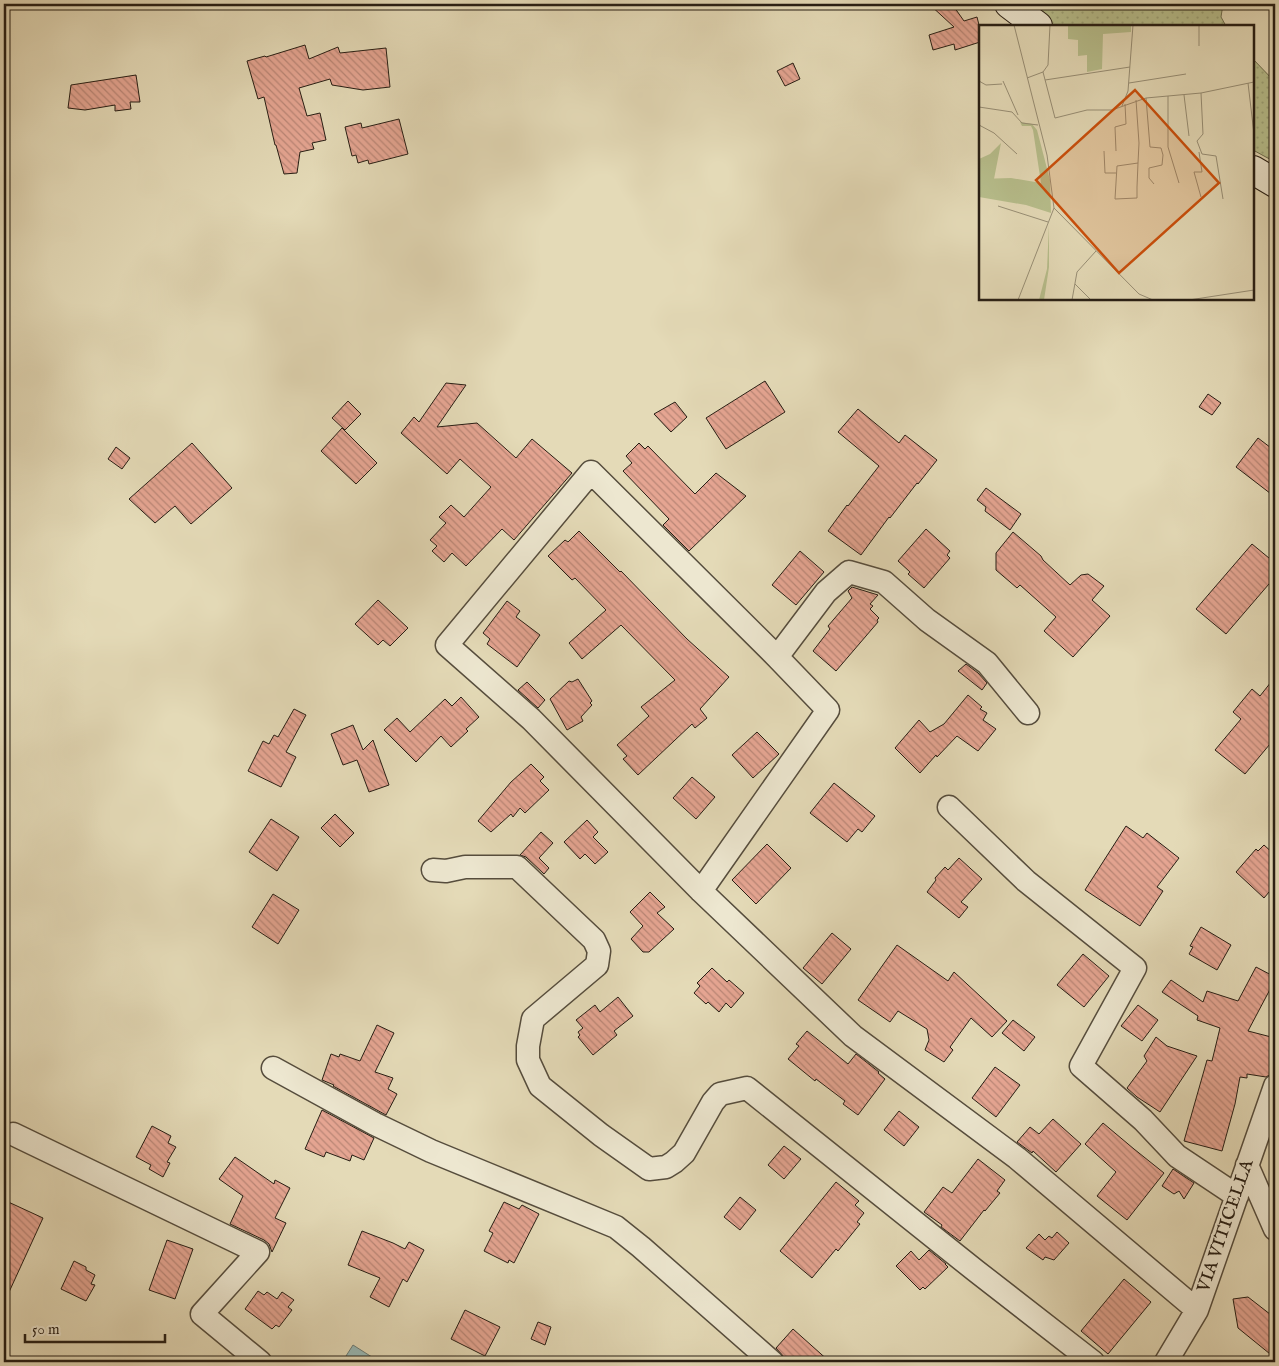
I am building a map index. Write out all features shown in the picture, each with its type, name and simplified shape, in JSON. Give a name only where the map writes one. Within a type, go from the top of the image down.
[{"type":"main road","points":[[1009,4],[1037,25]]},
{"type":"main road","points":[[1254,171],[1275,183]]},
{"type":"street","points":[[701,891],[828,710],[591,472],[448,645],[531,719],[701,891],[853,1036],[1017,1158],[1197,1310]]},
{"type":"street","points":[[777,657],[826,592],[849,572],[884,582],[926,620],[987,663],[1028,712]]},
{"type":"street","points":[[949,807],[1026,881],[1135,968],[1081,1066],[1143,1120],[1177,1156],[1237,1196]]},
{"type":"street","points":[[434,870],[465,867],[517,867],[594,940],[599,951],[597,965],[533,1019],[528,1046],[528,1060],[540,1086],[602,1135],[649,1169],[666,1167],[684,1153],[713,1102],[720,1094],[747,1088],[1093,1362]]},
{"type":"street","points":[[273,1068],[375,1124],[431,1151],[616,1227],[772,1362]]},
{"type":"street","name":"VIA VITICELLA","points":[[1166,1362],[1197,1310],[1275,1086]]},
{"type":"street","points":[[13,1134],[258,1252],[202,1314],[260,1362]]},
{"type":"street","points":[[1247,1165],[1275,1229]]},
{"type":"green space","points":[[1018,4],[1223,4],[1221,17],[1225,25],[1050,25]]},
{"type":"green space","points":[[1254,60],[1275,82],[1275,162],[1254,151]]},
{"type":"water","points":[[353,1345],[375,1359],[373,1362],[355,1362],[346,1356]]},
{"type":"building","points":[[929,4],[952,4],[964,21],[977,17],[979,25],[979,42],[955,50],[954,44],[933,50],[929,35],[954,27]]},
{"type":"building","points":[[305,45],[309,59],[338,47],[340,53],[386,48],[390,87],[363,90],[332,85],[330,79],[299,88],[307,116],[320,113],[326,140],[312,143],[314,149],[300,152],[297,173],[284,174],[264,97],[258,99],[247,61]]},
{"type":"building","points":[[793,63],[800,79],[785,86],[777,71]]},
{"type":"building","points":[[136,75],[140,102],[130,102],[131,109],[115,111],[115,105],[85,110],[68,108],[71,85]]},
{"type":"building","points":[[399,119],[408,154],[369,164],[368,160],[358,163],[356,155],[352,156],[345,127],[361,123],[362,128]]},
{"type":"building","points":[[765,381],[785,412],[726,449],[706,418]]},
{"type":"building","points":[[446,383],[466,385],[437,427],[477,423],[516,458],[532,439],[572,473],[514,540],[502,529],[466,566],[452,553],[444,562],[432,551],[437,546],[430,540],[446,523],[439,517],[451,505],[464,517],[491,487],[460,459],[447,474],[401,433],[414,417],[419,422]]},
{"type":"building","points":[[1208,394],[1221,403],[1212,415],[1199,407]]},
{"type":"building","points":[[348,401],[361,414],[345,430],[332,418]]},
{"type":"building","points":[[675,402],[687,417],[671,432],[654,414]]},
{"type":"building","points":[[858,409],[899,443],[905,435],[937,460],[889,517],[861,555],[828,531],[879,466],[838,432]]},
{"type":"building","points":[[342,428],[377,463],[356,484],[321,451]]},
{"type":"building","points":[[1258,438],[1275,451],[1275,497],[1236,467]]},
{"type":"building","points":[[192,443],[232,488],[191,524],[175,506],[155,523],[129,499]]},
{"type":"building","points":[[639,443],[645,449],[648,446],[695,494],[716,473],[746,496],[689,551],[663,525],[669,519],[623,471],[632,463],[626,456]]},
{"type":"building","points":[[116,447],[130,458],[122,469],[108,459]]},
{"type":"building","points":[[986,488],[1021,514],[1010,530],[985,511],[986,507],[977,500]]},
{"type":"building","points":[[926,529],[950,551],[947,555],[950,558],[924,588],[908,574],[910,572],[898,561]]},
{"type":"building","points":[[579,531],[687,639],[729,677],[700,709],[707,718],[695,728],[692,724],[638,775],[623,759],[627,756],[617,745],[649,716],[641,707],[675,680],[621,625],[582,659],[569,643],[606,610],[575,578],[572,580],[548,556],[565,540],[568,542]]},
{"type":"building","points":[[1013,532],[1070,585],[1081,575],[1088,574],[1104,586],[1092,600],[1110,616],[1073,657],[1044,631],[1056,617],[1020,585],[1017,588],[996,570],[996,553]]},
{"type":"building","points":[[1252,544],[1275,563],[1275,577],[1226,634],[1196,609]]},
{"type":"building","points":[[800,551],[824,572],[796,605],[772,585]]},
{"type":"building","points":[[852,587],[878,595],[870,604],[873,606],[870,609],[879,618],[878,622],[836,671],[813,651],[830,629],[828,626],[852,598],[848,591]]},
{"type":"building","points":[[378,600],[408,628],[390,646],[383,640],[378,645],[355,624]]},
{"type":"building","points":[[507,601],[520,611],[516,617],[540,635],[517,667],[487,644],[490,639],[483,633]]},
{"type":"building","points":[[966,664],[987,683],[982,690],[958,671]]},
{"type":"building","points":[[1275,677],[1275,738],[1245,774],[1215,750],[1241,719],[1233,712],[1252,689],[1260,696]]},
{"type":"building","points":[[578,679],[592,701],[590,703],[592,705],[581,717],[583,721],[567,730],[550,699],[569,681],[572,682]]},
{"type":"building","points":[[527,682],[545,700],[538,708],[518,690]]},
{"type":"building","points":[[968,695],[982,707],[980,709],[987,713],[983,720],[996,729],[978,751],[957,736],[920,773],[895,748],[919,720],[930,732],[944,724]]},
{"type":"building","points":[[461,697],[479,717],[466,729],[468,731],[451,747],[441,736],[416,762],[384,730],[397,718],[410,732],[445,699],[452,706]]},
{"type":"building","points":[[294,709],[306,715],[286,752],[296,757],[281,787],[248,771],[263,741],[269,744],[274,735],[278,737]]},
{"type":"building","points":[[353,725],[363,750],[373,740],[389,785],[369,792],[357,760],[343,765],[331,734]]},
{"type":"building","points":[[757,732],[779,754],[753,778],[732,755]]},
{"type":"building","points":[[531,764],[544,777],[540,781],[549,790],[525,813],[520,808],[513,817],[511,814],[491,832],[478,821],[511,782]]},
{"type":"building","points":[[692,777],[715,797],[696,819],[673,798]]},
{"type":"building","points":[[834,783],[875,816],[862,832],[858,829],[847,842],[810,813]]},
{"type":"building","points":[[335,814],[354,833],[340,847],[321,828]]},
{"type":"building","points":[[271,819],[299,837],[277,871],[249,852]]},
{"type":"building","points":[[587,820],[598,832],[593,837],[608,852],[595,864],[585,854],[580,859],[564,842]]},
{"type":"building","points":[[1126,826],[1143,838],[1147,833],[1179,858],[1157,887],[1163,891],[1140,926],[1085,890]]},
{"type":"building","points":[[541,832],[553,843],[539,858],[549,868],[544,874],[526,857],[520,855]]},
{"type":"building","points":[[767,844],[791,868],[756,904],[732,880]]},
{"type":"building","points":[[1264,845],[1275,855],[1275,885],[1264,898],[1236,872],[1256,849],[1258,851]]},
{"type":"building","points":[[959,858],[982,879],[961,902],[968,907],[959,918],[927,892],[936,880],[935,878],[945,867],[948,870]]},
{"type":"building","points":[[650,892],[665,907],[657,913],[674,929],[649,952],[643,952],[631,939],[643,926],[630,912]]},
{"type":"building","points":[[273,894],[299,910],[278,944],[252,927]]},
{"type":"building","points":[[1201,927],[1231,945],[1217,970],[1189,954],[1193,947],[1190,946]]},
{"type":"building","points":[[832,933],[851,949],[822,984],[803,968]]},
{"type":"building","points":[[897,945],[948,981],[954,972],[1007,1021],[992,1037],[971,1018],[950,1047],[953,1050],[944,1062],[925,1050],[929,1040],[927,1029],[898,1011],[890,1022],[858,1000]]},
{"type":"building","points":[[1083,954],[1109,976],[1084,1007],[1057,985]]},
{"type":"building","points":[[1256,967],[1275,977],[1248,1031],[1275,1038],[1275,1052],[1271,1074],[1266,1077],[1247,1074],[1247,1078],[1240,1077],[1235,1104],[1222,1151],[1184,1141],[1207,1060],[1212,1061],[1220,1028],[1197,1020],[1198,1016],[1162,992],[1171,980],[1203,1002],[1207,991],[1238,1001]]},
{"type":"building","points":[[712,968],[727,982],[729,980],[744,993],[731,1008],[726,1003],[719,1012],[694,993],[700,986],[697,983]]},
{"type":"building","points":[[618,997],[633,1016],[614,1031],[617,1035],[593,1055],[578,1037],[580,1035],[578,1032],[583,1028],[576,1020],[595,1005],[600,1012]]},
{"type":"building","points":[[1138,1005],[1158,1020],[1142,1041],[1121,1026]]},
{"type":"building","points":[[1013,1020],[1035,1037],[1024,1051],[1002,1033]]},
{"type":"building","points":[[377,1025],[394,1033],[375,1072],[393,1078],[388,1089],[397,1094],[386,1115],[322,1080],[331,1054],[339,1057],[340,1054],[360,1061]]},
{"type":"building","points":[[807,1031],[848,1064],[856,1054],[885,1079],[858,1115],[843,1104],[845,1101],[816,1079],[815,1081],[788,1059],[799,1046],[796,1044]]},
{"type":"building","points":[[1156,1037],[1167,1046],[1197,1056],[1160,1112],[1127,1088],[1147,1061],[1144,1056]]},
{"type":"building","points":[[995,1067],[1020,1085],[996,1117],[972,1098]]},
{"type":"building","points":[[322,1110],[374,1138],[364,1160],[352,1155],[350,1161],[326,1152],[324,1157],[305,1149]]},
{"type":"building","points":[[899,1111],[919,1127],[904,1146],[884,1130]]},
{"type":"building","points":[[1053,1119],[1081,1144],[1056,1172],[1033,1151],[1032,1153],[1017,1142],[1030,1127],[1039,1134]]},
{"type":"building","points":[[1103,1123],[1164,1173],[1127,1220],[1097,1196],[1116,1172],[1085,1144]]},
{"type":"building","points":[[152,1126],[171,1136],[168,1143],[176,1147],[167,1162],[170,1163],[163,1177],[149,1169],[151,1165],[136,1157]]},
{"type":"building","points":[[784,1146],[801,1159],[784,1179],[768,1165]]},
{"type":"building","points":[[235,1157],[274,1184],[275,1180],[290,1188],[275,1218],[286,1223],[272,1252],[269,1244],[264,1240],[230,1224],[243,1196],[219,1179]]},
{"type":"building","points":[[978,1159],[1005,1180],[997,1191],[1000,1193],[960,1241],[924,1212],[943,1187],[952,1193]]},
{"type":"building","points":[[1173,1169],[1194,1183],[1184,1199],[1179,1191],[1174,1194],[1162,1186]]},
{"type":"building","points":[[836,1182],[859,1201],[855,1205],[864,1213],[857,1222],[860,1224],[812,1278],[780,1251]]},
{"type":"building","points":[[740,1197],[756,1210],[740,1230],[724,1217]]},
{"type":"building","points":[[4,1200],[43,1218],[4,1303]]},
{"type":"building","points":[[504,1202],[519,1209],[522,1205],[539,1214],[514,1263],[509,1260],[508,1263],[484,1251],[493,1233],[489,1231]]},
{"type":"building","points":[[362,1231],[405,1249],[409,1242],[424,1250],[407,1282],[403,1279],[389,1307],[370,1297],[380,1278],[348,1265]]},
{"type":"building","points":[[1057,1232],[1069,1243],[1054,1260],[1045,1257],[1043,1260],[1026,1248],[1039,1234],[1045,1240],[1049,1236],[1052,1238]]},
{"type":"building","points":[[167,1240],[193,1249],[175,1299],[149,1290]]},
{"type":"building","points":[[929,1250],[948,1267],[925,1289],[923,1287],[920,1290],[896,1266],[911,1251],[919,1260]]},
{"type":"building","points":[[74,1261],[86,1267],[86,1270],[95,1275],[91,1284],[95,1285],[86,1301],[61,1289]]},
{"type":"building","points":[[1124,1279],[1151,1302],[1108,1354],[1081,1331]]},
{"type":"building","points":[[258,1291],[264,1295],[267,1292],[277,1299],[282,1292],[294,1300],[288,1307],[292,1310],[279,1327],[276,1325],[272,1329],[245,1309]]},
{"type":"building","points":[[1248,1297],[1275,1318],[1275,1358],[1238,1328],[1233,1299]]},
{"type":"building","points":[[465,1310],[500,1327],[485,1356],[451,1339]]},
{"type":"building","points":[[538,1322],[551,1327],[545,1345],[531,1339]]},
{"type":"building","points":[[793,1329],[830,1362],[785,1361],[776,1348]]}]
